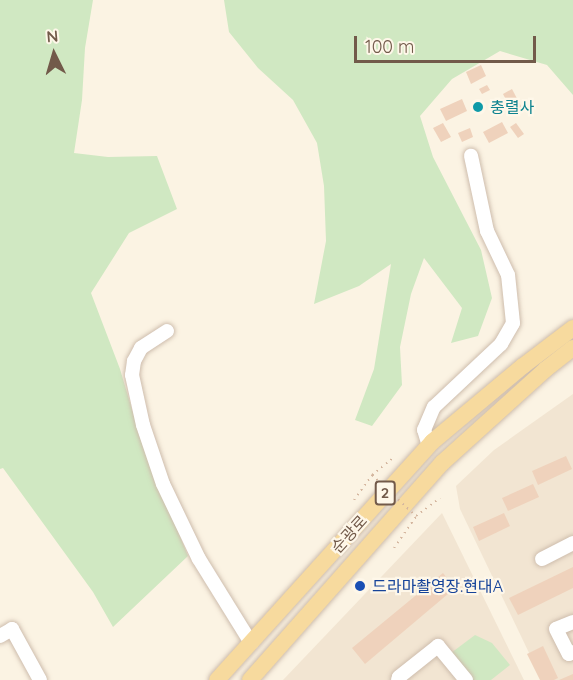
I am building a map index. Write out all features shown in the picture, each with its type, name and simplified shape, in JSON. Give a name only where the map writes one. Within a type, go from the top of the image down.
[{"type":"main road","name":"순광로","points":[[218,680],[429,446],[523,366],[573,328]]},
{"type":"main road","name":"순광로","points":[[250,680],[442,463],[546,369],[573,348]]},
{"type":"lane","points":[[429,446],[424,430],[434,407],[501,344],[513,324],[508,275],[487,231],[471,156]]},
{"type":"lane","points":[[167,331],[141,348],[134,361],[132,375],[143,425],[164,484],[199,559],[251,643]]},
{"type":"lane","points":[[542,559],[573,543]]},
{"type":"lane","points":[[573,622],[556,629],[568,654],[573,652]]},
{"type":"lane","points":[[0,636],[12,629],[40,680]]},
{"type":"lane","points":[[398,680],[438,646],[465,680]]},
{"type":"path","points":[[354,500],[372,475],[393,458]]},
{"type":"path","points":[[372,475],[416,516]]},
{"type":"path","points":[[394,548],[416,516],[440,498]]},
{"type":"shaded area","points":[[573,394],[573,680],[542,680],[460,509],[456,486],[494,450]]},
{"type":"shaded area","points":[[442,513],[524,680],[283,680]]},
{"type":"green space","points":[[0,0],[93,0],[85,48],[82,100],[74,153],[108,157],[157,156],[177,209],[129,233],[91,293],[120,369],[141,440],[188,556],[113,627],[93,592],[3,468],[0,469]]},
{"type":"green space","points":[[224,0],[573,0],[573,95],[547,65],[500,51],[452,79],[420,116],[433,157],[481,250],[492,298],[478,336],[451,343],[462,308],[424,258],[411,294],[400,347],[402,385],[372,426],[355,420],[374,369],[391,264],[359,286],[314,304],[326,241],[324,186],[317,143],[293,100],[258,68],[229,32]]},
{"type":"green space","points":[[475,635],[492,643],[510,665],[491,680],[472,680],[451,653]]},
{"type":"building","points":[[481,65],[486,76],[471,84],[466,72]]},
{"type":"building","points":[[487,85],[490,90],[482,94],[479,89]]},
{"type":"building","points":[[512,89],[523,110],[514,115],[503,94]]},
{"type":"building","points":[[462,99],[467,111],[446,121],[440,109]]},
{"type":"building","points":[[502,122],[508,133],[489,143],[483,132]]},
{"type":"building","points":[[443,123],[451,137],[441,142],[433,128]]},
{"type":"building","points":[[516,123],[524,134],[518,138],[510,127]]},
{"type":"building","points":[[470,128],[473,137],[462,142],[458,133]]},
{"type":"building","points":[[566,456],[572,469],[538,485],[532,471]]},
{"type":"building","points":[[533,484],[539,497],[508,511],[502,498]]},
{"type":"building","points":[[504,513],[510,526],[479,541],[473,527]]},
{"type":"building","points":[[573,567],[573,588],[518,615],[509,598]]},
{"type":"building","points":[[443,573],[455,588],[365,664],[352,648]]},
{"type":"building","points":[[543,646],[558,678],[554,680],[540,680],[527,654]]},
{"type":"building","points":[[573,674],[573,680],[559,680]]},
{"type":"place","name":"충렬사","points":[[478,107]]},
{"type":"place","name":"드라마촬영장.현대A","points":[[360,586]]}]
